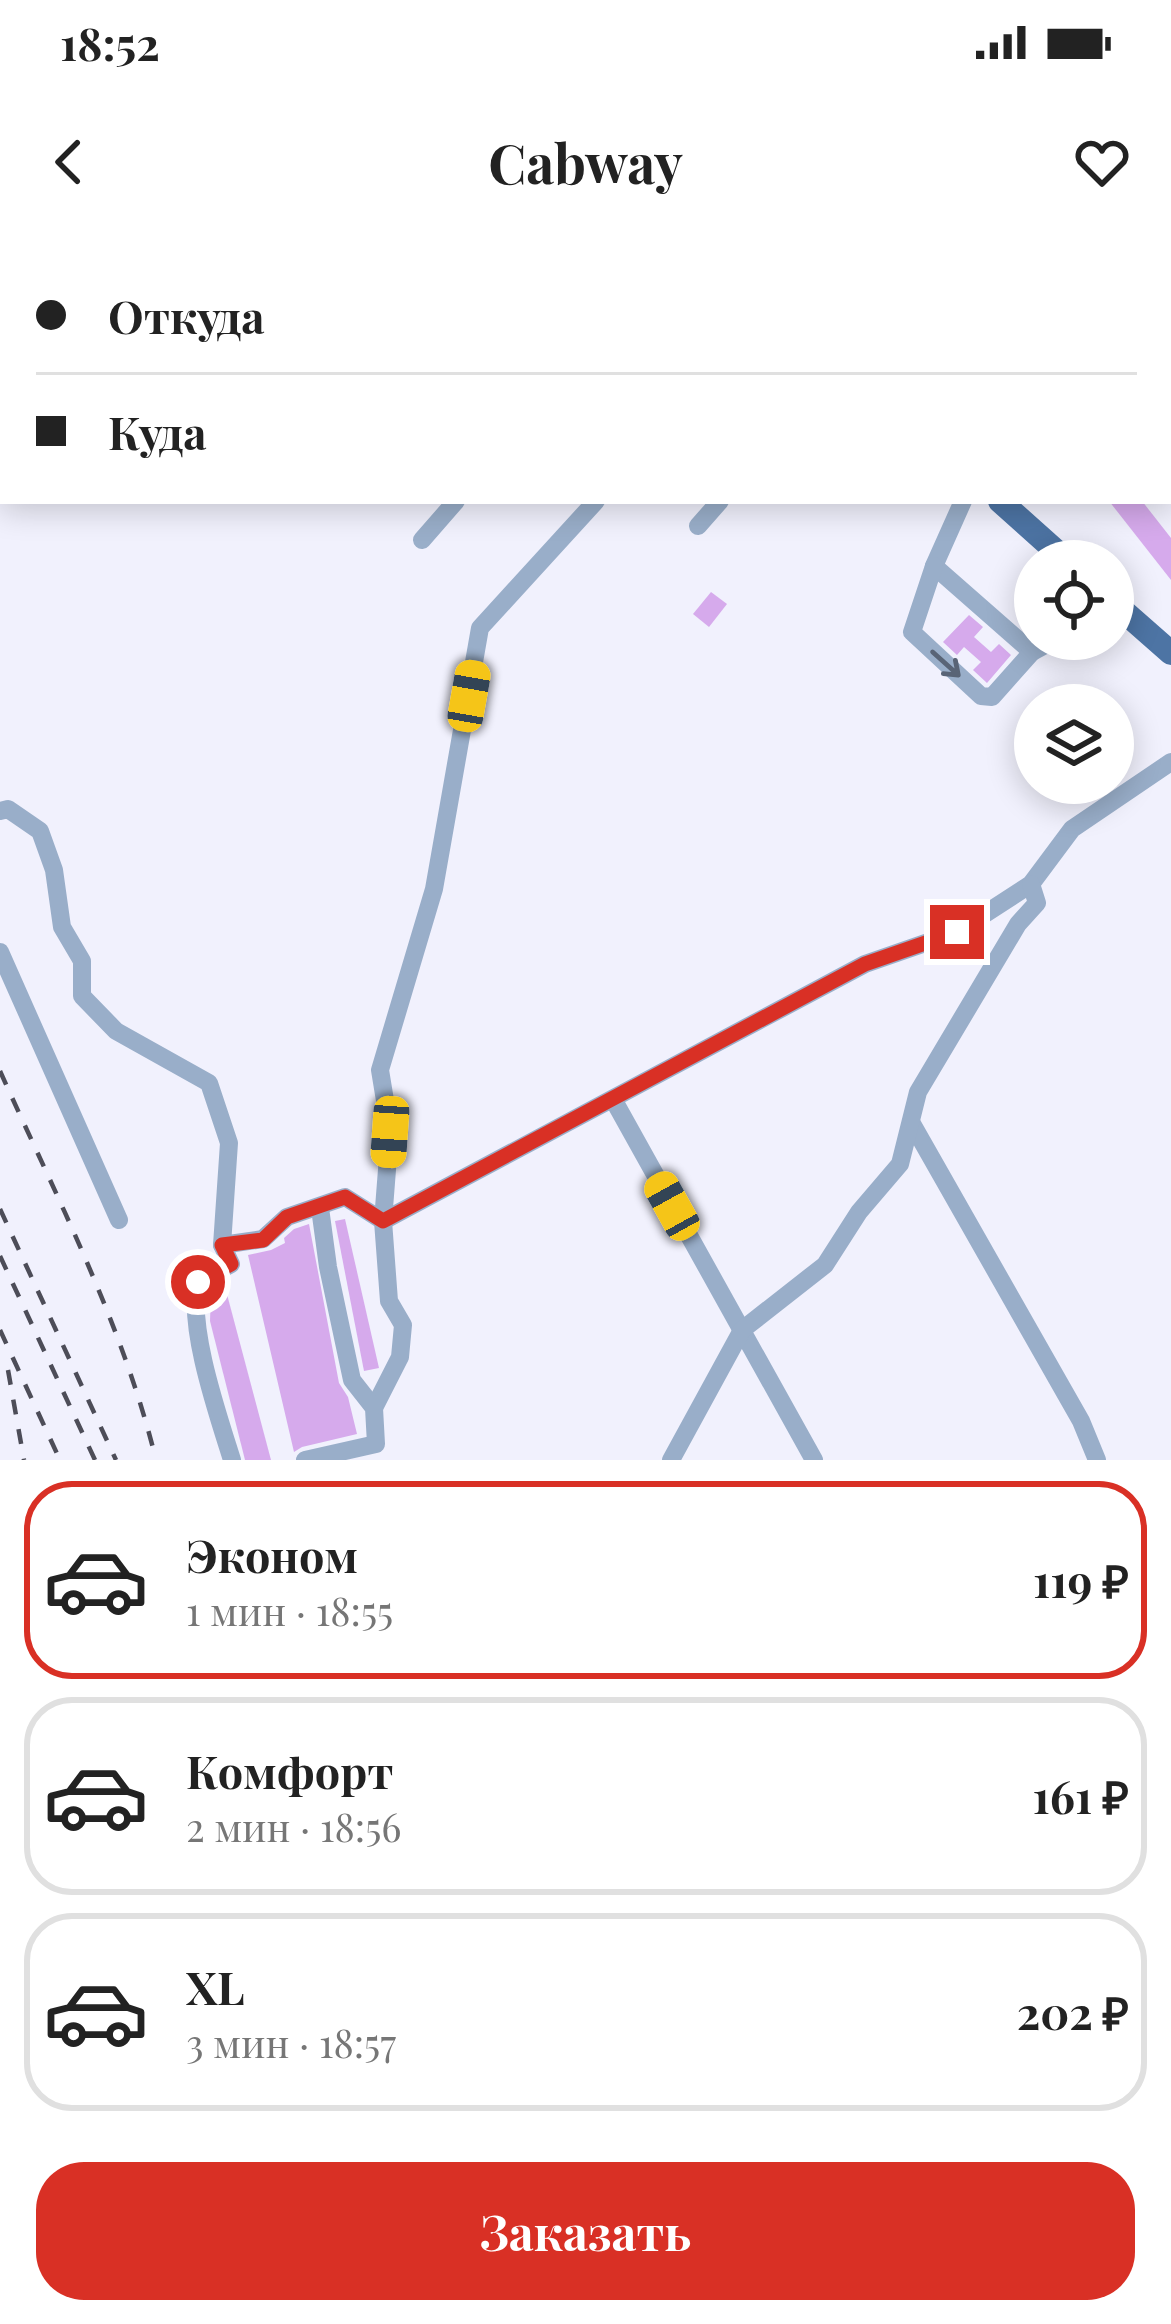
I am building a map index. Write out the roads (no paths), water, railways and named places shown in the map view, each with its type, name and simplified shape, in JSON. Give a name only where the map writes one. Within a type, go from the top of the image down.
[{"type":"main road","points":[[1003,504],[1044,540]]},
{"type":"main road","points":[[1134,622],[1171,653]]},
{"type":"street","points":[[422,540],[453,504]]},
{"type":"street","points":[[305,1460],[376,1444],[374,1408],[400,1357],[403,1325],[389,1300],[383,1221],[390,1132],[380,1070],[434,889],[480,628],[593,504]]},
{"type":"street","points":[[698,526],[717,504]]},
{"type":"street","points":[[962,504],[912,632],[981,696],[992,698],[1025,660]]},
{"type":"street","points":[[934,566],[1014,636]]},
{"type":"street","points":[[383,1221],[865,964],[957,932],[1031,884],[1072,829],[1171,762]]},
{"type":"street","points":[[0,811],[8,809],[40,831],[54,870],[62,927],[82,961],[82,996],[116,1031],[209,1083],[229,1143],[222,1245],[231,1264],[198,1282],[194,1300],[214,1400],[232,1460]]},
{"type":"street","points":[[671,1460],[742,1330],[825,1265],[859,1212],[900,1165],[918,1092],[1018,924],[1037,903],[1031,884]]},
{"type":"street","points":[[0,952],[119,1220]]},
{"type":"street","points":[[613,1099],[814,1460]]},
{"type":"street","points":[[911,1122],[1081,1421],[1096,1460]]},
{"type":"street","points":[[222,1245],[263,1240],[287,1217],[345,1197],[383,1221]]},
{"type":"street","points":[[320,1208],[352,1380],[374,1408]]},
{"type":"railway","points":[[0,1071],[107,1311],[156,1460]]},
{"type":"railway","points":[[0,1209],[116,1460]]},
{"type":"railway","points":[[0,1256],[95,1460]]},
{"type":"railway","points":[[0,1330],[60,1460]]},
{"type":"railway","points":[[8,1370],[24,1460]]}]
